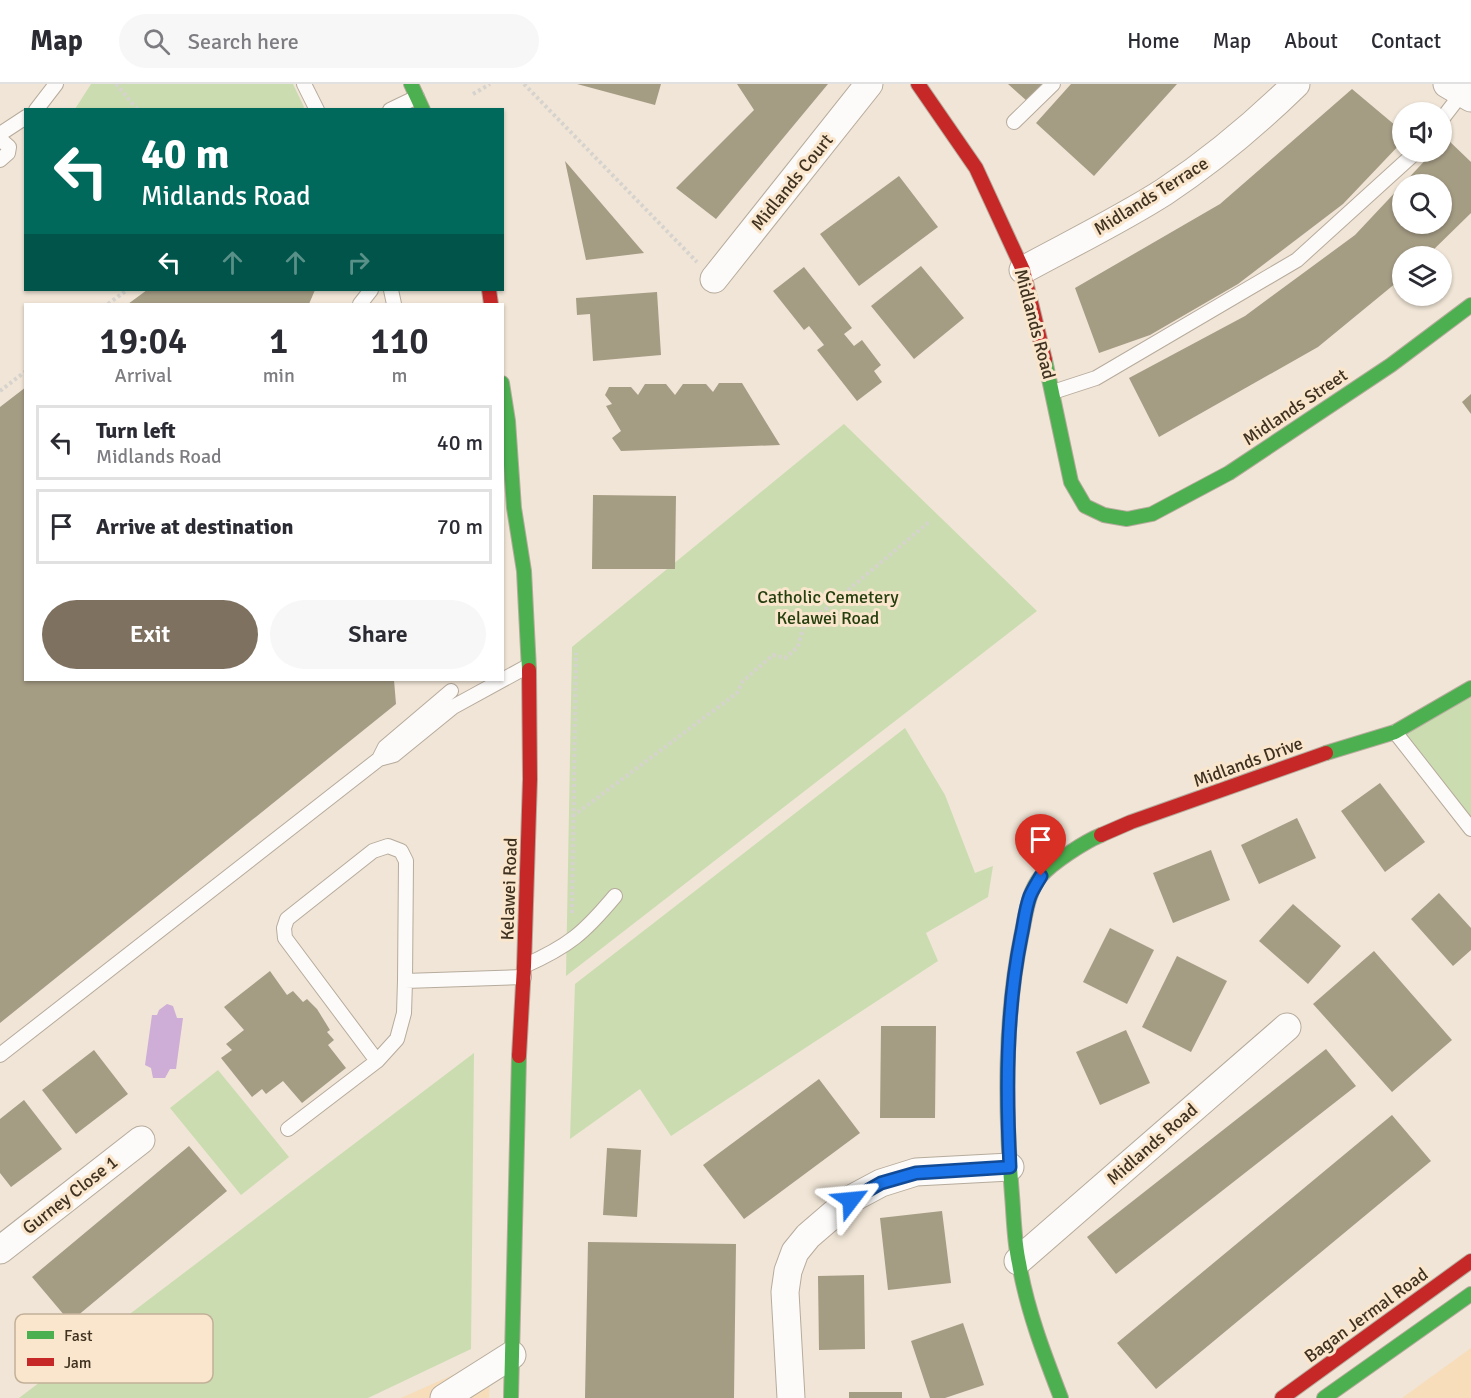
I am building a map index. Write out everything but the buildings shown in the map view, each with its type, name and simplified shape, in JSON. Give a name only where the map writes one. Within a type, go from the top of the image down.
[{"type":"street","name":"Midlands Court","points":[[714,279],[869,84]]},
{"type":"street","name":"Midlands Road","points":[[918,84],[976,168],[1023,270],[1053,392],[1071,482],[1085,506],[1104,515],[1127,519]]},
{"type":"street","name":"Midlands Terrace","points":[[1023,270],[1162,193],[1208,161],[1258,121],[1296,84]]},
{"type":"street","name":"Midlands Street","points":[[1127,519],[1152,514],[1229,473],[1391,365],[1471,305]]},
{"type":"street","name":"Kelawei Road","points":[[504,396],[514,507],[524,571],[529,665],[530,779],[524,971],[519,1038],[512,1398]]},
{"type":"street","name":"Midlands Drive","points":[[1010,1167],[1008,1113],[1013,992],[1018,951],[1029,898],[1041,876],[1083,843],[1131,822],[1322,754],[1395,732],[1471,688]]},
{"type":"street","name":"Midlands Road","points":[[1018,1261],[1287,1027]]},
{"type":"street","name":"Gurney Close 1","points":[[0,1250],[141,1140]]},
{"type":"street","points":[[791,1398],[785,1292],[788,1271],[795,1252],[808,1236],[851,1200],[881,1183],[916,1173],[1010,1167],[1018,1261],[1028,1307],[1061,1398]]},
{"type":"street","name":"Bagan Jermal Road","points":[[1284,1397],[1471,1261]]},
{"type":"street","points":[[1324,1398],[1471,1294]]},
{"type":"street","points":[[444,1398],[512,1355]]},
{"type":"lane","points":[[38,108],[56,84]]},
{"type":"lane","points":[[304,84],[316,108]]},
{"type":"lane","points":[[1014,122],[1053,84]]},
{"type":"lane","points":[[394,108],[417,97]]},
{"type":"lane","points":[[0,134],[24,118]]},
{"type":"lane","points":[[0,139],[9,147],[8,153],[0,160]]},
{"type":"lane","points":[[1053,392],[1096,378],[1297,260],[1405,162]]},
{"type":"lane","points":[[361,303],[370,291]]},
{"type":"lane","points":[[504,679],[529,665]]},
{"type":"lane","points":[[0,1055],[379,759],[394,755],[453,707],[500,681]]},
{"type":"lane","points":[[450,685],[453,707]]},
{"type":"lane","points":[[379,759],[385,747],[450,685]]},
{"type":"lane","points":[[1395,732],[1471,830]]},
{"type":"lane","points":[[288,1129],[377,1061],[397,1039],[404,1013],[406,861],[401,850],[388,846],[365,857],[287,920],[284,928],[285,938],[377,1061]]},
{"type":"lane","points":[[405,981],[524,971],[571,941],[590,925],[615,896]]},
{"type":"path","points":[[116,84],[136,108]]},
{"type":"path","points":[[472,94],[490,84]]},
{"type":"path","points":[[524,84],[714,279]]},
{"type":"path","points":[[109,303],[126,291]]},
{"type":"path","points":[[0,391],[24,373]]},
{"type":"path","points":[[573,816],[737,693],[743,681],[773,655],[785,658],[798,647],[803,628],[929,522]]},
{"type":"path","points":[[571,941],[576,653]]},
{"type":"shaded area","points":[[167,1004],[173,1006],[177,1018],[183,1018],[176,1069],[170,1069],[165,1078],[153,1078],[151,1068],[145,1065],[152,1015],[157,1015],[159,1010]]},
{"type":"shaded area","points":[[1471,1348],[1471,1398],[1402,1398]]},
{"type":"shaded area","points":[[491,1358],[489,1398],[401,1398]]},
{"type":"green space","points":[[91,84],[293,84],[304,107],[303,108],[76,108]]},
{"type":"green space","name":"Catholic Cemetery Kelawei Road","points":[[844,424],[1037,611],[566,976],[572,647]]},
{"type":"green space","points":[[1471,688],[1471,829],[1395,732]]},
{"type":"green space","points":[[905,728],[945,795],[975,873],[993,866],[988,897],[926,933],[938,961],[671,1136],[640,1089],[570,1139],[575,984]]},
{"type":"green space","points":[[474,1053],[471,1349],[368,1398],[19,1398],[39,1383],[213,1383],[213,1314],[130,1314]]},
{"type":"green space","points":[[218,1070],[289,1157],[241,1195],[170,1108]]},
{"type":"traffic: fast","points":[[411,84],[422,108]]},
{"type":"traffic: fast","points":[[1045,360],[1071,482],[1085,506],[1104,515],[1127,519],[1152,514],[1229,473],[1391,365],[1471,305]]},
{"type":"traffic: fast","points":[[504,396],[514,508],[524,571],[529,670]]},
{"type":"traffic: fast","points":[[1326,753],[1395,732],[1471,688]]},
{"type":"traffic: fast","points":[[1061,1398],[1031,1315],[1016,1246],[1008,1129],[1009,1030],[1016,964],[1026,910],[1033,889],[1041,876],[1053,865],[1101,835]]},
{"type":"traffic: fast","points":[[511,1398],[519,1056]]},
{"type":"traffic: fast","points":[[1324,1398],[1471,1294]]},
{"type":"traffic: jam","points":[[918,84],[976,168],[1023,270],[1045,360]]},
{"type":"traffic: jam","points":[[489,291],[491,303]]},
{"type":"traffic: jam","points":[[519,1056],[530,779],[529,670]]},
{"type":"traffic: jam","points":[[1101,835],[1131,822],[1326,753]]},
{"type":"traffic: jam","points":[[1282,1398],[1471,1261]]},
{"type":"route","points":[[851,1200],[881,1183],[916,1173],[1010,1167],[1008,1113],[1013,992],[1018,951],[1029,898],[1041,876]]}]
